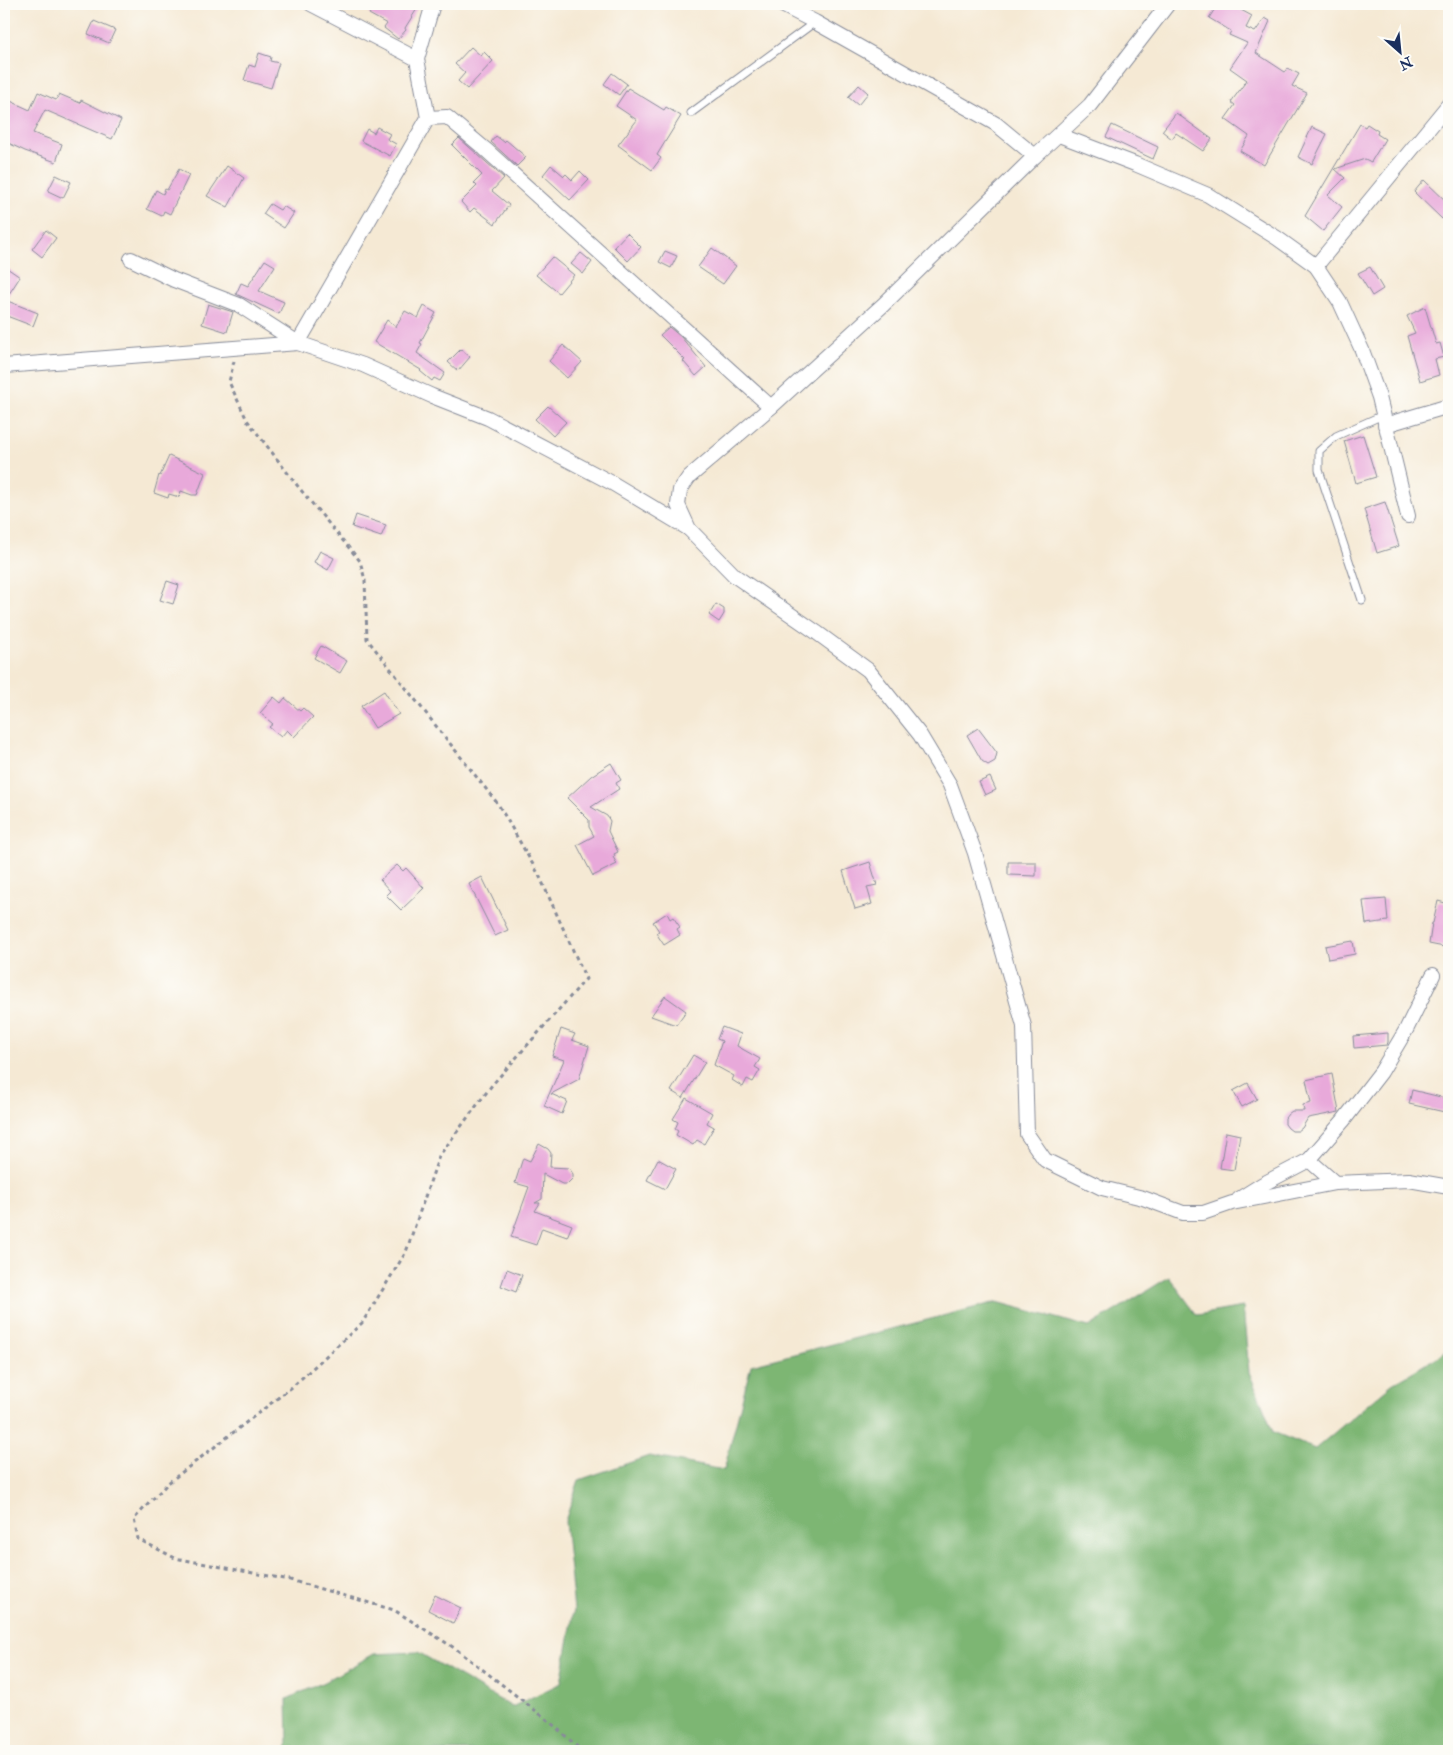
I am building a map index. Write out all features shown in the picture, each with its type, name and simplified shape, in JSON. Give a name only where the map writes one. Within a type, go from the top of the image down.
[{"type":"street","points":[[311,4],[417,59]]},
{"type":"street","points":[[298,343],[428,118],[417,59],[433,4]]},
{"type":"street","points":[[780,4],[816,22],[996,124],[1034,156]]},
{"type":"street","points":[[688,528],[678,505],[680,490],[689,477],[883,305],[1034,156],[1090,105],[1168,4]]},
{"type":"street","points":[[1316,266],[1449,104]]},
{"type":"street","points":[[428,118],[447,117],[485,149],[770,407]]},
{"type":"street","points":[[1059,135],[1136,164],[1208,196],[1277,238],[1316,266],[1340,302],[1362,350],[1379,398],[1408,516]]},
{"type":"street","points":[[131,259],[174,280],[239,305],[298,343],[363,365],[432,396],[488,418],[612,483],[688,528],[735,576],[868,670],[920,735],[950,785],[975,853],[1024,1026],[1027,1134],[1045,1160],[1102,1188],[1144,1198],[1182,1214],[1203,1213],[1232,1203],[1336,1184],[1409,1180],[1449,1187]]},
{"type":"street","points":[[4,366],[298,343]]},
{"type":"street","points":[[1384,420],[1449,406]]},
{"type":"street","points":[[1232,1203],[1309,1160],[1344,1120],[1381,1072],[1406,1030],[1433,976]]},
{"type":"street","points":[[1309,1160],[1336,1184]]},
{"type":"lane","points":[[691,113],[816,22]]},
{"type":"lane","points":[[1362,600],[1318,470],[1319,451],[1336,436],[1384,420]]},
{"type":"path","points":[[237,348],[230,382],[247,420],[300,489],[360,561],[365,580],[367,639],[498,804],[539,875],[586,979],[492,1085],[438,1156],[406,1252],[362,1323],[292,1387],[168,1483],[134,1519],[138,1539],[175,1558],[290,1580],[394,1610],[456,1649],[549,1721],[582,1751]]},
{"type":"green space","points":[[1169,1277],[1197,1315],[1243,1307],[1249,1372],[1273,1432],[1315,1449],[1392,1384],[1449,1350],[1449,1751],[287,1751],[287,1699],[324,1682],[374,1654],[418,1652],[512,1707],[561,1683],[574,1610],[565,1521],[579,1480],[649,1456],[724,1470],[751,1365],[997,1302],[1089,1327]]},
{"type":"building","points":[[375,4],[420,4],[405,28],[406,30],[398,39],[384,28],[387,24],[369,14]]},
{"type":"building","points":[[1218,4],[1230,4],[1252,16],[1246,28],[1255,32],[1265,18],[1270,21],[1256,53],[1285,72],[1287,68],[1299,74],[1292,86],[1307,93],[1264,165],[1240,151],[1249,136],[1225,119],[1235,105],[1231,102],[1247,80],[1230,68],[1247,43],[1229,35],[1231,31],[1209,18]]},
{"type":"building","points":[[94,21],[115,30],[109,43],[88,34]]},
{"type":"building","points":[[471,47],[481,56],[484,52],[493,61],[467,89],[458,81],[465,73],[455,64]]},
{"type":"building","points":[[259,53],[271,57],[270,61],[279,63],[271,88],[244,80],[249,65],[255,67]]},
{"type":"building","points":[[612,73],[627,84],[619,95],[604,84]]},
{"type":"building","points":[[859,85],[868,93],[858,105],[848,97]]},
{"type":"building","points":[[628,88],[664,110],[666,107],[681,116],[657,155],[661,158],[652,170],[618,145],[637,120],[616,106]]},
{"type":"building","points":[[38,92],[56,100],[59,94],[80,103],[81,100],[121,120],[112,139],[45,110],[33,133],[62,144],[56,162],[4,141],[4,98],[30,110]]},
{"type":"building","points":[[1176,113],[1212,139],[1203,151],[1176,133],[1172,139],[1162,131]]},
{"type":"building","points":[[1360,124],[1365,127],[1367,124],[1378,131],[1377,134],[1385,139],[1371,162],[1365,159],[1335,169],[1345,178],[1328,195],[1342,207],[1323,231],[1305,216]]},
{"type":"building","points":[[1112,125],[1158,147],[1153,159],[1106,137]]},
{"type":"building","points":[[377,127],[390,134],[387,139],[396,144],[390,156],[361,141],[367,129],[374,133]]},
{"type":"building","points":[[1312,127],[1327,134],[1312,164],[1298,157]]},
{"type":"building","points":[[496,136],[504,142],[506,140],[526,157],[517,166],[491,142]]},
{"type":"building","points":[[459,138],[504,178],[492,191],[509,205],[495,224],[474,208],[470,212],[461,202],[477,186],[474,183],[482,175],[452,145]]},
{"type":"building","points":[[551,165],[572,180],[580,171],[589,180],[570,200],[543,175]]},
{"type":"building","points":[[227,166],[244,178],[228,207],[207,196]]},
{"type":"building","points":[[179,169],[189,175],[170,214],[164,211],[162,216],[147,209],[156,190],[163,194]]},
{"type":"building","points":[[56,175],[71,182],[63,198],[48,191]]},
{"type":"building","points":[[1424,180],[1449,204],[1449,211],[1442,219],[1414,192]]},
{"type":"building","points":[[270,204],[280,210],[283,206],[294,213],[284,228],[263,214]]},
{"type":"building","points":[[46,230],[56,238],[42,257],[32,249]]},
{"type":"building","points":[[627,233],[641,247],[628,261],[614,247]]},
{"type":"building","points":[[712,248],[736,266],[723,284],[698,267]]},
{"type":"building","points":[[665,251],[677,256],[671,268],[659,262]]},
{"type":"building","points":[[581,253],[592,262],[583,274],[571,264]]},
{"type":"building","points":[[552,257],[574,275],[559,293],[536,275]]},
{"type":"building","points":[[265,260],[275,266],[259,291],[284,302],[279,314],[236,294],[241,283],[248,286]]},
{"type":"building","points":[[4,266],[20,277],[5,300],[38,313],[33,326],[4,315]]},
{"type":"building","points":[[1370,267],[1383,289],[1372,296],[1358,273]]},
{"type":"building","points":[[208,304],[233,312],[227,332],[202,324]]},
{"type":"building","points":[[424,306],[436,313],[420,343],[422,344],[417,353],[445,373],[440,381],[434,378],[432,381],[421,370],[374,342],[387,320],[396,327],[405,311],[418,318]]},
{"type":"building","points":[[1425,307],[1436,344],[1440,343],[1444,357],[1435,359],[1439,375],[1420,381],[1407,336],[1415,333],[1407,316]]},
{"type":"building","points":[[669,327],[681,337],[706,367],[696,376],[683,361],[685,360],[660,335]]},
{"type":"building","points":[[563,345],[582,362],[567,378],[549,361]]},
{"type":"building","points":[[461,349],[470,357],[458,371],[448,362]]},
{"type":"building","points":[[548,406],[566,422],[553,436],[535,419]]},
{"type":"building","points":[[1363,435],[1376,477],[1356,483],[1344,441]]},
{"type":"building","points":[[169,456],[205,473],[197,495],[181,491],[179,497],[169,494],[168,498],[154,493],[159,475]]},
{"type":"building","points":[[1385,502],[1399,546],[1377,553],[1364,509]]},
{"type":"building","points":[[356,515],[386,525],[381,537],[352,527]]},
{"type":"building","points":[[320,551],[334,558],[328,570],[314,562]]},
{"type":"building","points":[[167,581],[179,585],[173,604],[160,600]]},
{"type":"building","points":[[716,604],[724,609],[724,614],[719,622],[709,615]]},
{"type":"building","points":[[321,646],[347,661],[340,673],[314,658]]},
{"type":"building","points":[[384,691],[399,714],[375,728],[361,706]]},
{"type":"building","points":[[274,697],[281,703],[285,698],[300,711],[303,708],[313,717],[294,737],[287,730],[281,737],[269,727],[273,724],[260,713]]},
{"type":"building","points":[[978,728],[997,753],[995,761],[988,765],[982,761],[967,735]]},
{"type":"building","points":[[611,763],[621,780],[616,783],[619,789],[591,807],[607,816],[610,821],[608,831],[618,852],[613,857],[617,864],[593,876],[577,845],[594,836],[589,827],[589,820],[567,798],[591,776]]},
{"type":"building","points":[[990,777],[996,790],[985,795],[979,782]]},
{"type":"building","points":[[870,862],[877,885],[867,887],[872,904],[855,909],[843,871]]},
{"type":"building","points":[[1008,862],[1036,862],[1036,876],[1008,875]]},
{"type":"building","points":[[397,865],[403,871],[406,868],[424,888],[401,910],[386,895],[390,891],[380,880]]},
{"type":"building","points":[[482,877],[508,930],[495,936],[469,884]]},
{"type":"building","points":[[1386,899],[1388,921],[1366,924],[1363,901]]},
{"type":"building","points":[[1438,901],[1449,904],[1449,948],[1429,944]]},
{"type":"building","points":[[667,913],[670,919],[673,917],[680,927],[677,929],[680,935],[664,945],[656,933],[659,931],[653,922]]},
{"type":"building","points":[[1353,941],[1355,954],[1328,959],[1325,946]]},
{"type":"building","points":[[665,996],[686,1011],[676,1025],[651,1016]]},
{"type":"building","points":[[722,1027],[741,1034],[737,1046],[760,1059],[755,1067],[760,1070],[753,1082],[747,1079],[743,1087],[732,1080],[734,1076],[714,1065],[722,1041],[717,1039]]},
{"type":"building","points":[[561,1029],[575,1034],[572,1040],[589,1046],[579,1079],[551,1094],[567,1101],[562,1114],[544,1106],[564,1060],[552,1056]]},
{"type":"building","points":[[1388,1033],[1387,1045],[1354,1048],[1353,1036]]},
{"type":"building","points":[[693,1055],[705,1062],[683,1098],[671,1091]]},
{"type":"building","points":[[1332,1074],[1339,1112],[1308,1118],[1298,1131],[1292,1131],[1288,1128],[1285,1124],[1285,1118],[1288,1114],[1292,1111],[1304,1111],[1303,1105],[1311,1103],[1306,1080]]},
{"type":"building","points":[[1248,1083],[1257,1099],[1242,1107],[1233,1091]]},
{"type":"building","points":[[1412,1090],[1449,1099],[1449,1113],[1409,1104]]},
{"type":"building","points":[[686,1098],[712,1113],[707,1123],[714,1127],[704,1144],[697,1140],[693,1145],[676,1135],[678,1131],[675,1129],[678,1122],[673,1119]]},
{"type":"building","points":[[1226,1132],[1240,1135],[1234,1170],[1220,1168]]},
{"type":"building","points":[[539,1144],[551,1153],[550,1167],[569,1168],[573,1178],[567,1184],[562,1184],[543,1174],[542,1199],[535,1203],[540,1203],[535,1211],[572,1225],[567,1237],[542,1228],[536,1245],[511,1237],[529,1187],[515,1183],[523,1158],[530,1161]]},
{"type":"building","points":[[658,1159],[676,1169],[665,1189],[647,1180]]},
{"type":"building","points":[[507,1269],[522,1275],[516,1292],[501,1286]]},
{"type":"building","points":[[435,1595],[461,1608],[453,1623],[428,1610]]}]
